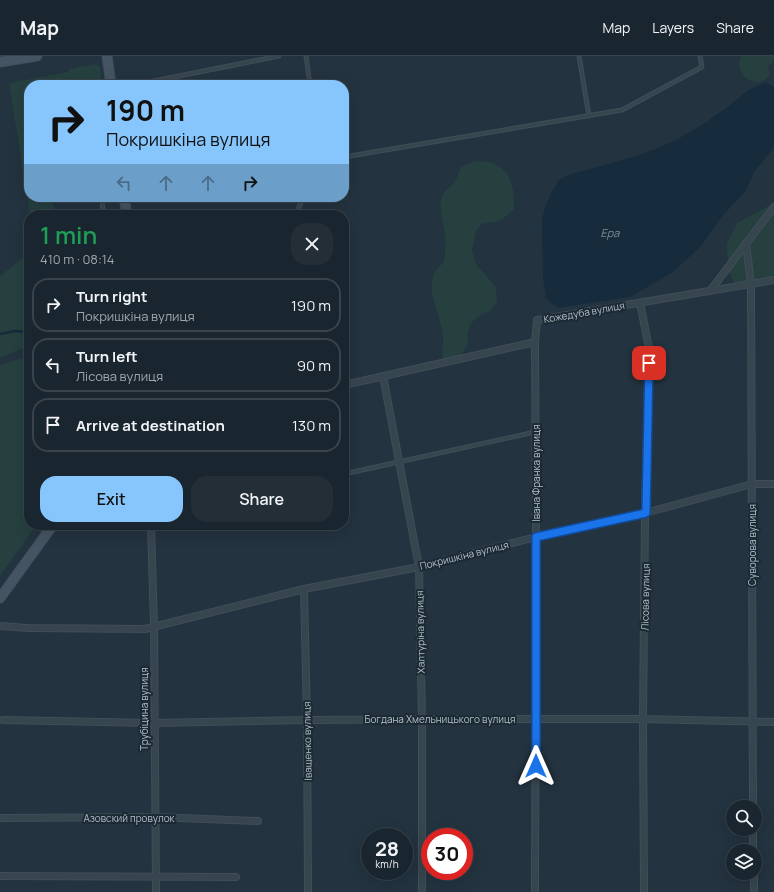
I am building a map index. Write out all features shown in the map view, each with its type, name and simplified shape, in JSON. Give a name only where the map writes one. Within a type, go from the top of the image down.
[{"type":"street","points":[[0,62],[37,56]]},
{"type":"street","points":[[107,56],[109,80]]},
{"type":"street","points":[[710,291],[774,207]]},
{"type":"street","name":"Суворова вулиця","points":[[746,243],[751,284],[753,800]]},
{"type":"street","name":"Кожедуба вулиця","points":[[535,342],[537,320],[774,280]]},
{"type":"street","name":"Лісова вулиця","points":[[640,302],[649,348],[644,719],[644,892]]},
{"type":"street","points":[[349,384],[535,342]]},
{"type":"street","name":"Івана Франка вулиця","points":[[535,342],[535,892]]},
{"type":"street","name":"Халтуріна вулиця","points":[[383,376],[419,567],[422,720],[422,892]]},
{"type":"street","name":"Покришкіна вулиця","points":[[0,626],[28,628],[145,629],[304,590],[419,567],[536,537],[646,513],[752,484],[774,484]]},
{"type":"street","points":[[0,598],[49,530]]},
{"type":"street","name":"Трубіцина вулиця","points":[[151,530],[154,626],[156,892]]},
{"type":"street","name":"Іващенко вулиця","points":[[304,590],[307,720],[308,892]]},
{"type":"street","name":"Богдана Хмельницького вулиця","points":[[3,720],[154,723],[307,720],[644,719],[774,722]]},
{"type":"street","name":"Азовский провулок","points":[[0,818],[156,817],[258,821]]},
{"type":"street","points":[[0,876],[236,877]]},
{"type":"street","points":[[754,880],[754,892]]},
{"type":"lane","points":[[159,80],[279,56]]},
{"type":"lane","points":[[307,56],[309,80]]},
{"type":"lane","points":[[579,56],[589,116]]},
{"type":"lane","points":[[349,156],[622,110],[702,67],[700,56]]},
{"type":"lane","points":[[349,473],[535,432]]},
{"type":"green space","points":[[741,56],[774,56],[774,60],[768,67],[770,76],[758,82],[747,79],[740,69],[739,63]]},
{"type":"green space","points":[[96,64],[100,67],[101,80],[25,80],[68,72],[69,69]]},
{"type":"green space","points":[[24,80],[24,177],[9,83]]},
{"type":"green space","points":[[475,161],[495,164],[502,168],[507,174],[513,189],[514,209],[504,218],[495,222],[482,224],[476,231],[472,250],[476,264],[496,287],[497,302],[491,310],[478,317],[471,323],[468,332],[467,347],[458,358],[444,360],[442,354],[442,329],[432,291],[434,273],[442,264],[445,257],[445,240],[441,202],[443,194],[457,178],[461,167]]},
{"type":"green space","points":[[28,202],[53,202],[54,210],[29,210]]},
{"type":"green space","points":[[774,203],[774,275],[742,286],[734,282],[729,273],[727,243],[737,223]]},
{"type":"green space","points":[[24,257],[24,348],[0,358],[0,276]]},
{"type":"green space","points":[[24,358],[24,530],[32,530],[0,576],[0,365]]},
{"type":"water","name":"Ера","points":[[765,83],[774,87],[774,145],[772,150],[754,172],[745,192],[723,215],[701,246],[673,272],[630,297],[558,308],[551,303],[546,298],[543,278],[542,220],[545,207],[559,180],[568,175],[627,159],[669,143],[707,121],[750,89]]},
{"type":"waterway","points":[[0,334],[15,331],[24,332]]},
{"type":"route","points":[[536,766],[536,537],[646,513],[649,363]]}]
